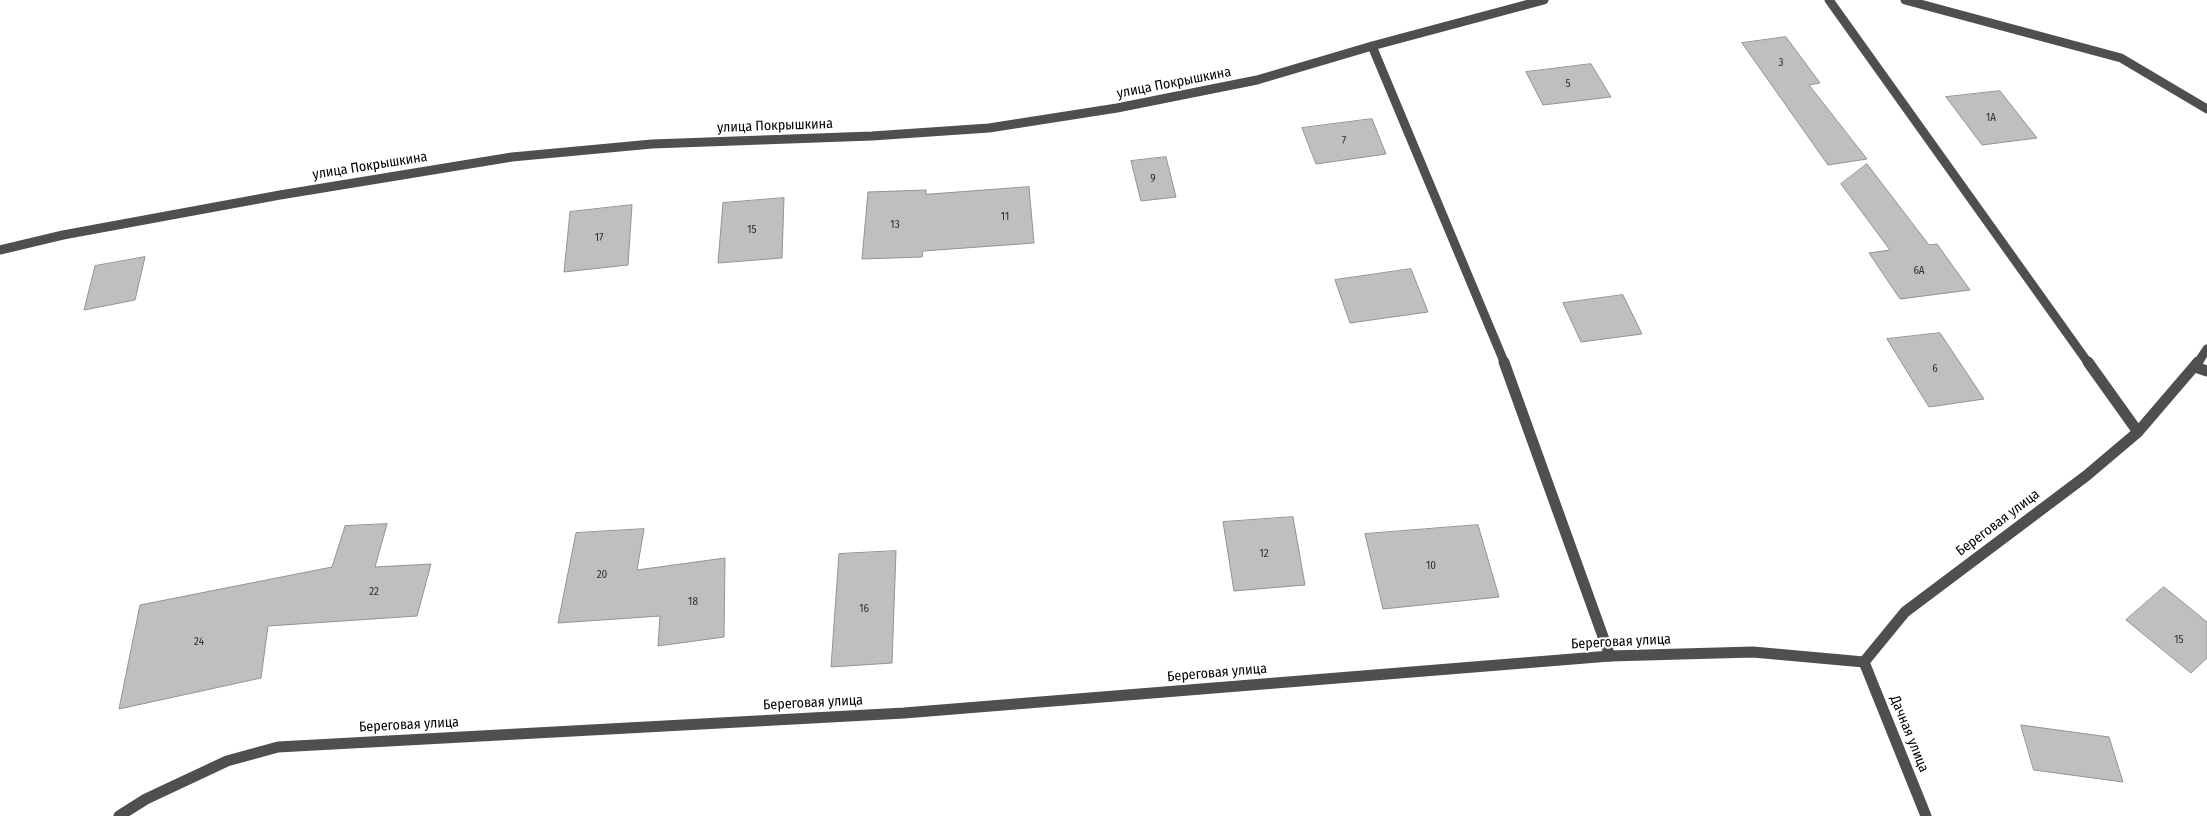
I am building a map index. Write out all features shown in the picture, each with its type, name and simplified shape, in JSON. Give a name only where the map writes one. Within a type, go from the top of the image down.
[{"type":"street","name":"улица Покрышкина","points":[[0,250],[63,236],[280,195],[512,157],[652,144],[872,136],[989,128],[1118,108],[1257,80],[1372,46],[1544,0]]},
{"type":"street","points":[[1829,0],[2138,432]]},
{"type":"street","points":[[1905,0],[2121,58],[2207,109]]},
{"type":"street","points":[[1372,46],[1498,345],[1610,656]]},
{"type":"street","name":"Береговая улица","points":[[120,816],[146,799],[226,760],[278,747],[904,713],[1610,656],[1753,652],[1864,662],[1904,612],[2086,476],[2138,432],[2196,367],[2207,348]]},
{"type":"street","points":[[2196,367],[2207,371]]},
{"type":"street","name":"Дачная улица","points":[[1864,662],[1926,816]]},
{"type":"building","points":[[1786,37],[1820,83],[1809,85],[1867,159],[1828,165],[1742,43]]},
{"type":"building","points":[[1591,64],[1611,97],[1543,105],[1526,72]]},
{"type":"building","points":[[2000,91],[2037,138],[1982,145],[1946,97]]},
{"type":"building","points":[[1372,119],[1386,154],[1316,164],[1302,128]]},
{"type":"building","points":[[1166,157],[1176,197],[1141,201],[1131,161]]},
{"type":"building","points":[[1867,164],[1929,245],[1937,244],[1970,290],[1900,299],[1869,253],[1890,250],[1841,184]]},
{"type":"building","points":[[1029,187],[1034,243],[923,251],[922,257],[862,259],[868,192],[926,190],[926,194]]},
{"type":"building","points":[[784,198],[782,258],[718,263],[723,203]]},
{"type":"building","points":[[632,205],[628,265],[564,272],[570,212]]},
{"type":"building","points":[[145,257],[135,300],[84,310],[95,266]]},
{"type":"building","points":[[1411,269],[1428,312],[1350,323],[1335,280]]},
{"type":"building","points":[[1623,295],[1642,334],[1581,342],[1563,303]]},
{"type":"building","points":[[1940,333],[1984,399],[1929,407],[1887,339]]},
{"type":"building","points":[[1293,517],[1305,585],[1234,591],[1223,522]]},
{"type":"building","points":[[387,524],[375,567],[431,564],[417,616],[268,626],[261,678],[119,709],[140,605],[332,567],[345,526]]},
{"type":"building","points":[[1478,525],[1499,597],[1383,609],[1365,534]]},
{"type":"building","points":[[644,529],[637,570],[725,558],[724,637],[658,646],[660,616],[558,623],[576,533]]},
{"type":"building","points":[[896,551],[892,663],[831,667],[839,554]]},
{"type":"building","points":[[2164,587],[2207,622],[2207,658],[2191,673],[2126,620]]},
{"type":"building","points":[[2021,725],[2109,737],[2123,782],[2034,770]]}]
